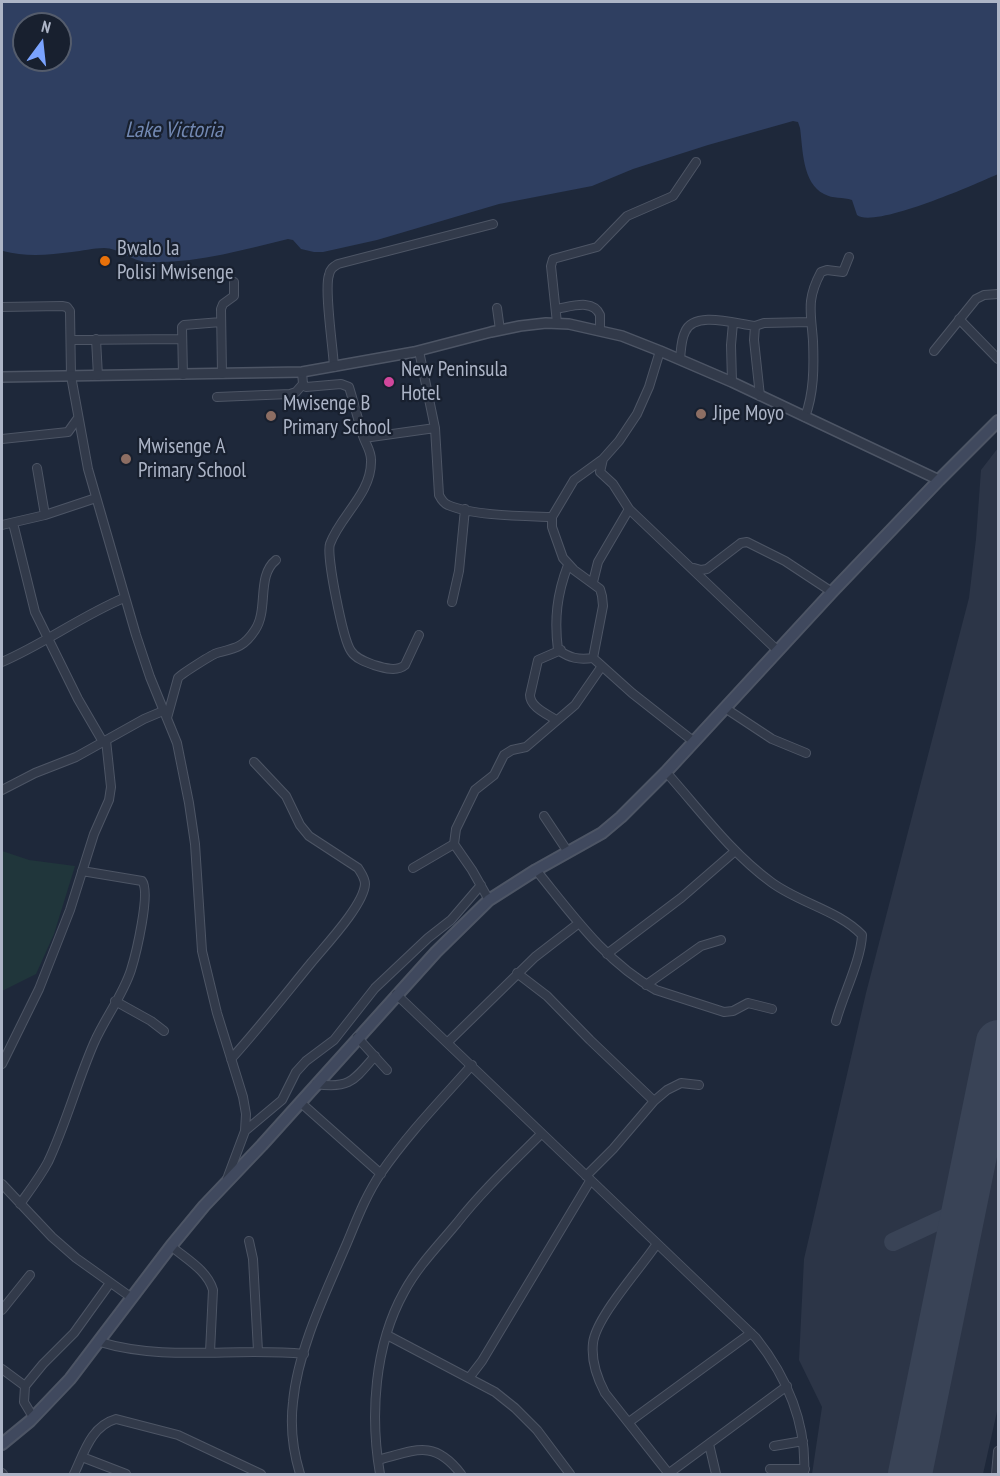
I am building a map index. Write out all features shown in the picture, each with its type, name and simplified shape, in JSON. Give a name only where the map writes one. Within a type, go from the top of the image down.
[{"type":"main road","points":[[2,1444],[33,1417],[70,1379],[171,1246],[227,1180],[396,994],[469,918],[489,900],[536,870],[602,833],[635,804],[832,592],[999,421]]},
{"type":"street","points":[[557,323],[551,266],[553,259],[597,247],[627,216],[673,196],[696,162]]},
{"type":"street","points":[[334,367],[327,287],[332,268],[338,264],[493,224]]},
{"type":"street","points":[[805,417],[810,404],[813,371],[809,310],[811,297],[821,272],[827,270],[843,272],[849,257]]},
{"type":"street","points":[[222,374],[222,306],[234,296],[234,282]]},
{"type":"street","points":[[934,351],[976,299],[984,295],[999,294]]},
{"type":"street","points":[[556,309],[585,304],[593,306],[600,315],[600,330]]},
{"type":"street","points":[[2,307],[68,307],[71,314],[71,376],[78,418],[96,498],[113,552],[124,598],[177,743],[189,803],[199,884],[202,951],[206,972],[243,1097],[246,1114],[245,1131],[227,1180]]},
{"type":"street","points":[[497,308],[500,330]]},
{"type":"street","points":[[680,359],[685,331],[692,322],[706,319],[755,326],[764,323],[810,322]]},
{"type":"street","points":[[959,320],[999,359]]},
{"type":"street","points":[[183,375],[182,327],[221,322]]},
{"type":"street","points":[[2,377],[302,372],[419,351],[500,330],[557,323],[622,336],[680,359],[939,480]]},
{"type":"street","points":[[732,382],[733,324]]},
{"type":"street","points":[[755,326],[754,340],[760,396]]},
{"type":"street","points":[[96,339],[98,376]]},
{"type":"street","points":[[71,340],[182,339]]},
{"type":"street","points":[[419,351],[435,429],[439,495],[446,504],[497,514],[552,517]]},
{"type":"street","points":[[593,658],[603,596],[593,582],[568,565],[563,558],[551,522],[552,517],[574,480],[603,459],[619,441],[637,414],[649,387],[660,351]]},
{"type":"street","points":[[217,397],[290,394],[296,392],[303,384],[302,372]]},
{"type":"street","points":[[303,384],[309,388],[340,384],[347,386],[372,463],[364,489],[329,547],[330,565],[346,642],[351,652],[359,659],[374,665],[397,669],[405,665],[419,635]]},
{"type":"street","points":[[2,439],[62,434],[71,430],[78,418]]},
{"type":"street","points":[[364,438],[435,429]]},
{"type":"street","points":[[603,459],[600,472],[613,484],[629,509],[777,650]]},
{"type":"street","points":[[37,468],[45,515]]},
{"type":"street","points":[[2,525],[45,515],[96,498]]},
{"type":"street","points":[[452,602],[461,551],[465,509]]},
{"type":"street","points":[[593,582],[598,562],[629,509]]},
{"type":"street","points":[[2,1064],[39,989],[94,834],[109,800],[111,788],[104,741],[78,699],[35,612],[13,523]]},
{"type":"street","points":[[688,564],[705,571],[741,543],[747,542],[785,561],[832,592]]},
{"type":"street","points":[[2,790],[35,773],[76,757],[104,741],[165,715],[178,678],[216,653],[241,646],[256,628],[262,609],[266,570],[276,560]]},
{"type":"street","points":[[568,565],[556,609],[555,626],[558,650],[569,657],[593,658],[632,693],[693,741]]},
{"type":"street","points":[[2,662],[48,640],[98,609],[124,598]]},
{"type":"street","points":[[556,720],[533,704],[530,694],[538,660],[561,650]]},
{"type":"street","points":[[489,900],[454,844],[456,829],[476,790],[494,776],[504,755],[509,751],[526,747],[575,705],[602,666]]},
{"type":"street","points":[[725,708],[772,739],[806,753]]},
{"type":"street","points":[[231,1059],[336,933],[362,895],[365,884],[358,868],[309,836],[300,825],[286,796],[254,762]]},
{"type":"street","points":[[666,772],[734,852],[787,893],[854,926],[862,935],[862,946],[842,998],[836,1021]]},
{"type":"street","points":[[544,816],[568,852]]},
{"type":"street","points":[[413,868],[454,844]]},
{"type":"street","points":[[607,954],[681,898],[734,852]]},
{"type":"street","points":[[536,870],[607,954],[646,985],[724,1012],[733,1011],[748,1003],[772,1009]]},
{"type":"street","points":[[20,1204],[48,1161],[81,1072],[127,981],[134,960],[144,905],[145,883],[136,879],[82,871]]},
{"type":"street","points":[[245,1131],[282,1100],[297,1072],[306,1061],[334,1040],[375,988],[428,938],[451,920],[481,885]]},
{"type":"street","points":[[448,1042],[535,957],[579,923]]},
{"type":"street","points":[[646,985],[701,946],[721,940]]},
{"type":"street","points":[[518,973],[547,996],[654,1101]]},
{"type":"street","points":[[396,994],[751,1334],[787,1386],[794,1403],[803,1441],[805,1472],[770,1469]]},
{"type":"street","points":[[115,1001],[164,1031]]},
{"type":"street","points":[[357,1037],[387,1070]]},
{"type":"street","points":[[316,1084],[332,1086],[347,1083],[356,1077],[375,1056]]},
{"type":"street","points":[[300,1474],[293,1442],[293,1400],[304,1354],[332,1275],[358,1217],[381,1174],[420,1124],[472,1065]]},
{"type":"street","points":[[469,1378],[492,1345],[588,1179],[654,1101],[667,1090],[681,1083],[699,1085]]},
{"type":"street","points":[[300,1102],[381,1174]]},
{"type":"street","points":[[380,1474],[375,1436],[375,1406],[392,1316],[403,1294],[429,1255],[476,1200],[542,1134]]},
{"type":"street","points":[[2,1184],[52,1237],[76,1258],[132,1298]]},
{"type":"street","points":[[249,1241],[253,1259],[258,1351]]},
{"type":"street","points":[[656,1245],[603,1318],[593,1343],[593,1359],[605,1393],[669,1474],[787,1386]]},
{"type":"street","points":[[171,1246],[203,1272],[211,1282],[213,1290],[210,1352]]},
{"type":"street","points":[[2,1310],[30,1275]]},
{"type":"street","points":[[33,1417],[24,1402],[25,1386],[74,1333],[110,1283]]},
{"type":"street","points":[[629,1422],[751,1334]]},
{"type":"street","points":[[387,1335],[495,1392],[537,1430],[570,1474]]},
{"type":"street","points":[[100,1342],[142,1351],[176,1353],[258,1351],[304,1354]]},
{"type":"street","points":[[2,1369],[25,1386]]},
{"type":"street","points":[[74,1474],[98,1428],[116,1419],[178,1435],[261,1474]]},
{"type":"street","points":[[774,1446],[803,1441]]},
{"type":"street","points":[[709,1444],[716,1474]]},
{"type":"street","points":[[378,1460],[432,1450],[450,1460],[461,1474]]},
{"type":"street","points":[[996,1474],[999,1451]]},
{"type":"street","points":[[82,1457],[126,1474]]},
{"type":"shaded area","points":[[998,448],[998,1407],[983,1474],[812,1474],[822,1407],[799,1360],[804,1259],[866,993],[969,598],[981,470]]},
{"type":"green space","points":[[2,851],[29,860],[75,866],[54,934],[36,974],[2,991]]},
{"type":"water","name":"Lake Victoria","points":[[2,2],[998,2],[998,174],[926,204],[903,211],[867,218],[857,215],[852,200],[827,196],[817,189],[811,182],[805,165],[798,122],[793,121],[633,169],[592,186],[499,204],[377,240],[323,252],[301,249],[293,240],[288,239],[201,259],[165,262],[147,262],[104,248],[28,255],[3,251]]},
{"type":"taxiway","points":[[893,1242],[964,1209]]},
{"type":"runway","points":[[910,1474],[998,1042]]},
{"type":"place","name":"Bwalo la Polisi Mwisenge","points":[[105,261]]},
{"type":"place","name":"New Peninsula Hotel","points":[[389,382]]},
{"type":"place","name":"Jipe Moyo","points":[[701,414]]},
{"type":"place","name":"Mwisenge B Primary School","points":[[271,416]]},
{"type":"place","name":"Mwisenge A Primary School","points":[[126,459]]}]
